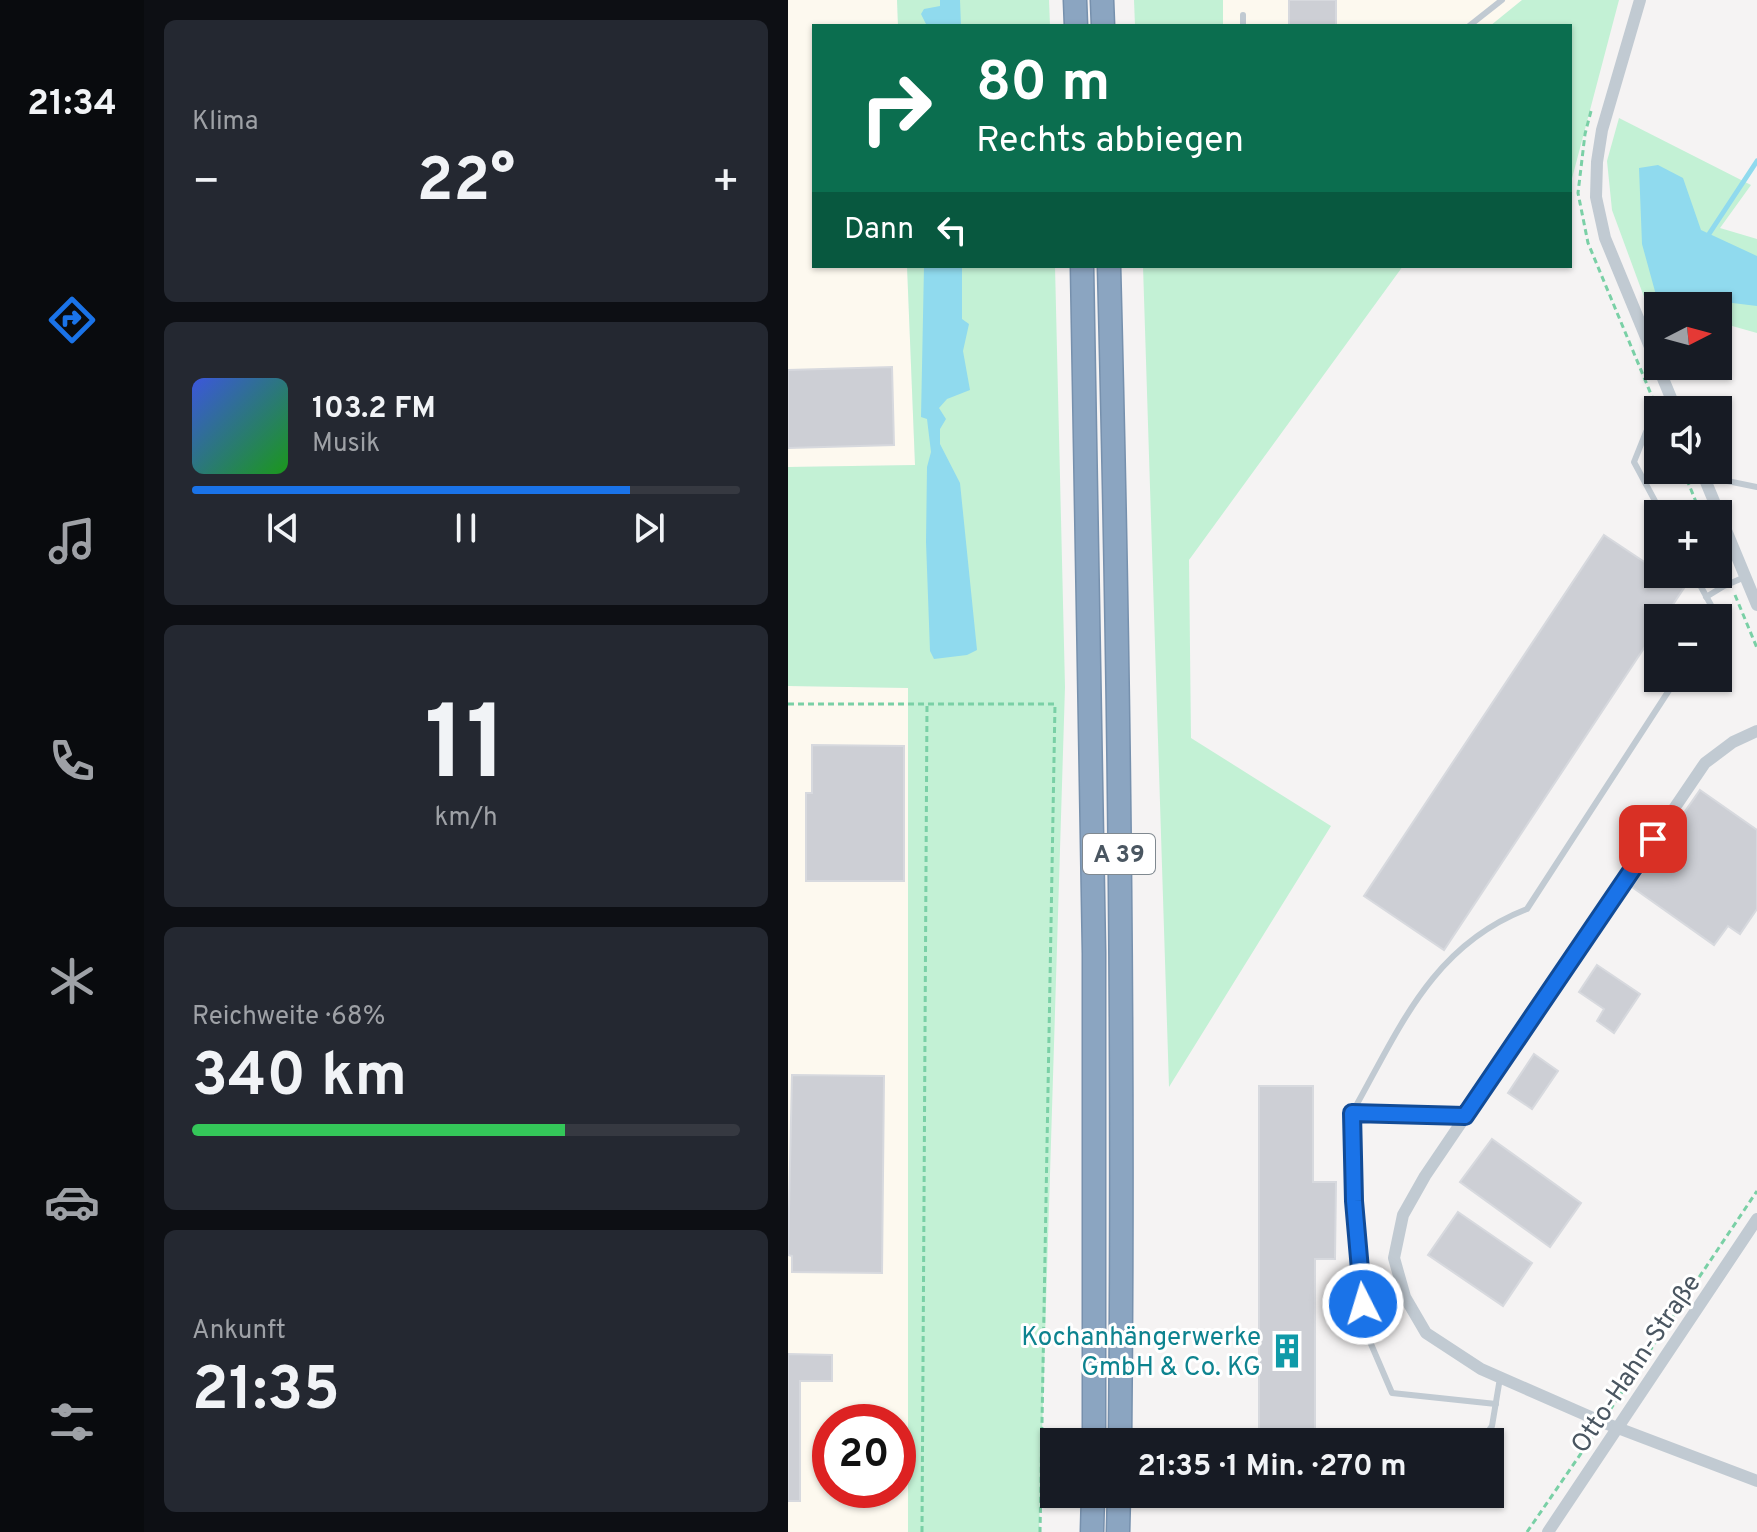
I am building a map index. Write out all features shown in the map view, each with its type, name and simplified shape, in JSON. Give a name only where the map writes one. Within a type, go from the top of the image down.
[{"type":"highway","points":[[1075,0],[1076,24]]},
{"type":"highway","points":[[1102,0],[1103,24]]},
{"type":"highway","name":"A 39","points":[[1082,268],[1094,953],[1094,1428]]},
{"type":"highway","name":"A 39","points":[[1109,268],[1119,791],[1120,1428]]},
{"type":"highway","points":[[1092,1532],[1093,1508]]},
{"type":"highway","points":[[1118,1532],[1119,1508]]},
{"type":"street","points":[[1640,0],[1602,130],[1596,197],[1605,238],[1670,396]]},
{"type":"street","points":[[1707,484],[1757,605]]},
{"type":"street","points":[[1757,731],[1733,742],[1705,763],[1425,1176],[1403,1215],[1394,1258],[1405,1297],[1426,1333],[1481,1369],[1602,1422],[1757,1481]]},
{"type":"street","name":"Otto-Hahn-Straße","points":[[1548,1532],[1757,1219]]},
{"type":"lane","points":[[1472,24],[1502,0]]},
{"type":"lane","points":[[1243,15],[1243,24]]},
{"type":"lane","points":[[1644,437],[1634,462],[1644,481]]},
{"type":"lane","points":[[1732,481],[1757,487]]},
{"type":"lane","points":[[1732,582],[1745,577]]},
{"type":"lane","points":[[1701,588],[1710,604]]},
{"type":"lane","points":[[1706,597],[1721,588]]},
{"type":"lane","points":[[1496,1404],[1392,1393],[1365,1330],[1354,1201],[1352,1113],[1418,995],[1438,969],[1500,920],[1527,909],[1668,692]]},
{"type":"lane","points":[[1352,1113],[1465,1116]]},
{"type":"lane","points":[[1491,1428],[1500,1378]]},
{"type":"path","points":[[1732,588],[1757,648]]},
{"type":"path","points":[[788,704],[1055,704],[1040,1532]]},
{"type":"path","points":[[922,1532],[927,705]]},
{"type":"path","points":[[1527,1532],[1757,1191]]},
{"type":"shaded area","points":[[788,0],[897,0],[898,24],[812,24],[812,268],[907,268],[915,465],[788,467]]},
{"type":"shaded area","points":[[1223,0],[1522,0],[1492,24],[1223,24]]},
{"type":"shaded area","points":[[788,686],[908,688],[908,1404],[812,1404],[812,1508],[908,1508],[908,1532],[788,1532]]},
{"type":"green space","points":[[897,0],[1049,0],[1050,24],[898,24]]},
{"type":"green space","points":[[1134,0],[1223,0],[1223,24],[1135,24]]},
{"type":"green space","points":[[1522,0],[1619,0],[1572,178],[1572,24],[1492,24]]},
{"type":"green space","points":[[1619,118],[1751,185],[1720,228],[1757,239],[1757,333],[1732,326],[1732,292],[1644,292],[1644,297],[1612,210],[1607,161]]},
{"type":"green space","points":[[907,268],[1055,268],[1065,687],[1039,1532],[908,1532],[908,1508],[916,1508],[916,1404],[908,1404],[908,688],[788,686],[788,467],[915,465]]},
{"type":"green space","points":[[1143,268],[1402,268],[1189,560],[1191,738],[1331,826],[1169,1087]]},
{"type":"water","points":[[940,0],[960,0],[961,24],[926,24],[921,14],[924,9],[940,6]]},
{"type":"water","points":[[1658,165],[1683,178],[1701,230],[1757,256],[1757,306],[1732,303],[1732,292],[1655,292],[1642,244],[1639,168]]},
{"type":"water","points":[[924,268],[962,268],[962,319],[969,324],[963,351],[970,390],[947,399],[939,408],[946,419],[940,429],[940,444],[960,483],[977,650],[967,655],[934,659],[930,651],[926,542],[927,467],[931,452],[927,419],[921,417]]},
{"type":"building","points":[[1289,0],[1336,0],[1336,24],[1289,24]]},
{"type":"building","points":[[892,367],[894,445],[788,448],[788,370]]},
{"type":"building","points":[[1604,535],[1644,562],[1644,588],[1684,588],[1673,604],[1644,604],[1644,648],[1444,950],[1364,896]]},
{"type":"building","points":[[812,745],[904,746],[904,881],[806,881],[806,793],[812,793]]},
{"type":"building","points":[[1700,790],[1757,830],[1757,909],[1740,934],[1728,926],[1714,945],[1632,887]]},
{"type":"building","points":[[1597,965],[1640,994],[1614,1033],[1597,1021],[1604,1009],[1579,992]]},
{"type":"building","points":[[1534,1054],[1558,1071],[1532,1109],[1508,1093]]},
{"type":"building","points":[[792,1075],[884,1076],[882,1273],[792,1272],[792,1256],[788,1255]]},
{"type":"building","name":"Kochanhängerwerke GmbH & Co. KG","points":[[1259,1086],[1313,1086],[1313,1182],[1336,1182],[1335,1259],[1315,1259],[1315,1428],[1259,1428]]},
{"type":"building","points":[[1492,1139],[1581,1203],[1550,1247],[1460,1182]]},
{"type":"building","points":[[1458,1212],[1532,1263],[1503,1306],[1428,1255]]},
{"type":"building","points":[[788,1354],[832,1355],[832,1381],[800,1381],[800,1501],[788,1501]]},
{"type":"waterway","points":[[1709,234],[1757,161]]},
{"type":"place","name":"Kochanhängerwerke GmbH & Co. KG","points":[[1287,1351]]},
{"type":"route","points":[[1363,1304],[1354,1201],[1352,1113],[1465,1116],[1653,839]]}]
